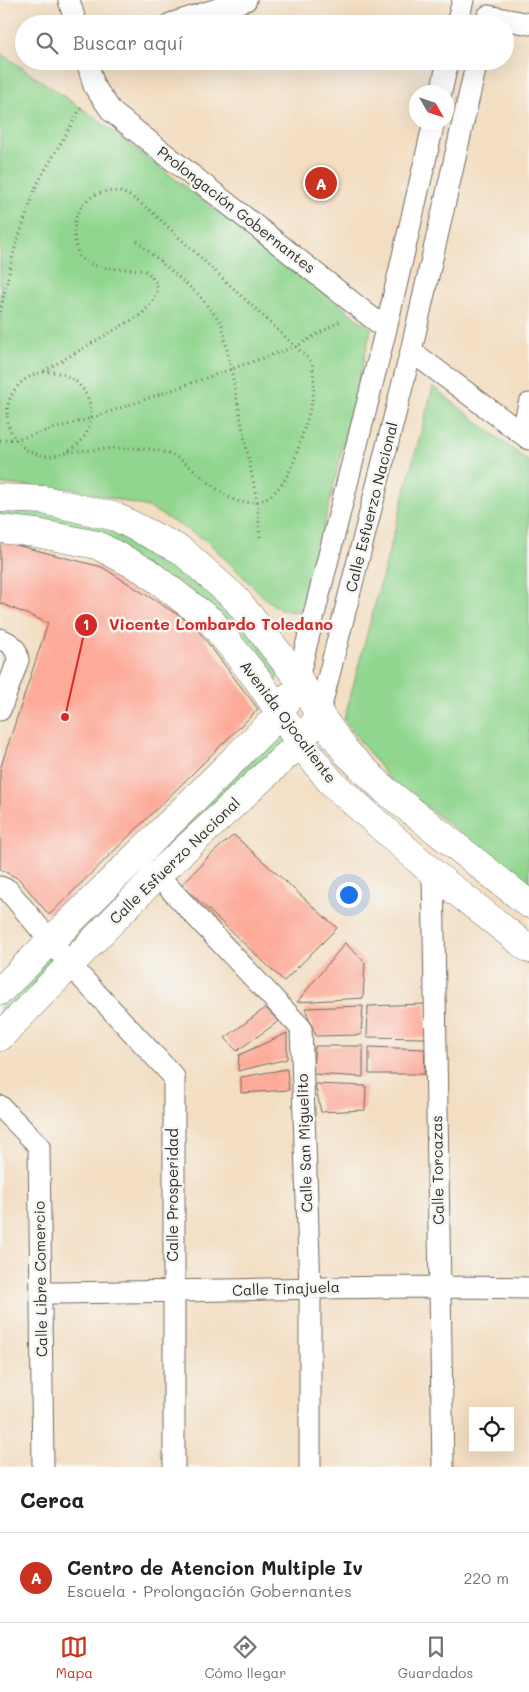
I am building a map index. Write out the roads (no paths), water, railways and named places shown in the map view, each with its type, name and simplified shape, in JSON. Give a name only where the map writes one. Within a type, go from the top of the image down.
[{"type":"main road","name":"Avenida Ojocaliente","points":[[0,498],[44,500],[116,517],[182,550],[236,599],[298,678],[319,714],[347,753],[385,790],[529,904]]},
{"type":"main road","name":"Avenida Ojocaliente","points":[[0,530],[36,533],[97,545],[146,571],[211,621],[331,782],[433,873],[529,949]]},
{"type":"main road","name":"Calle Esfuerzo Nacional","points":[[0,991],[281,713],[298,678]]},
{"type":"main road","name":"Calle Esfuerzo Nacional","points":[[0,1037],[157,876],[300,742],[319,714]]},
{"type":"street","points":[[69,0],[73,15]]},
{"type":"street","points":[[198,15],[246,0]]},
{"type":"street","points":[[514,20],[529,24]]},
{"type":"street","name":"Prolongación Gobernantes","points":[[90,70],[94,86],[112,112],[362,308],[386,329]]},
{"type":"street","points":[[443,85],[446,70]]},
{"type":"street","name":"Calle Esfuerzo Nacional","points":[[319,714],[411,351],[476,70]]},
{"type":"street","name":"Calle Esfuerzo Nacional","points":[[298,678],[386,329],[432,130]]},
{"type":"street","points":[[411,351],[525,436],[529,404]]},
{"type":"street","points":[[0,639],[9,643],[18,652],[18,660],[0,710]]},
{"type":"street","name":"Calle Torcazas","points":[[433,873],[443,1467]]},
{"type":"street","name":"Calle San Miguelito","points":[[157,876],[302,1028],[310,1288],[310,1467]]},
{"type":"street","name":"Calle Prosperidad","points":[[0,888],[8,890],[70,964],[174,1077],[174,1467]]},
{"type":"street","name":"Calle Libre Comercio","points":[[0,1106],[39,1146],[43,1467]]},
{"type":"street","name":"Calle Tinajuela","points":[[42,1293],[440,1286],[529,1288]]},
{"type":"place","name":"Centro de Atencion Multiple Iv","points":[[321,183]]},
{"type":"place","name":"Vicente Lombardo Toledano","points":[[65,717]]}]
